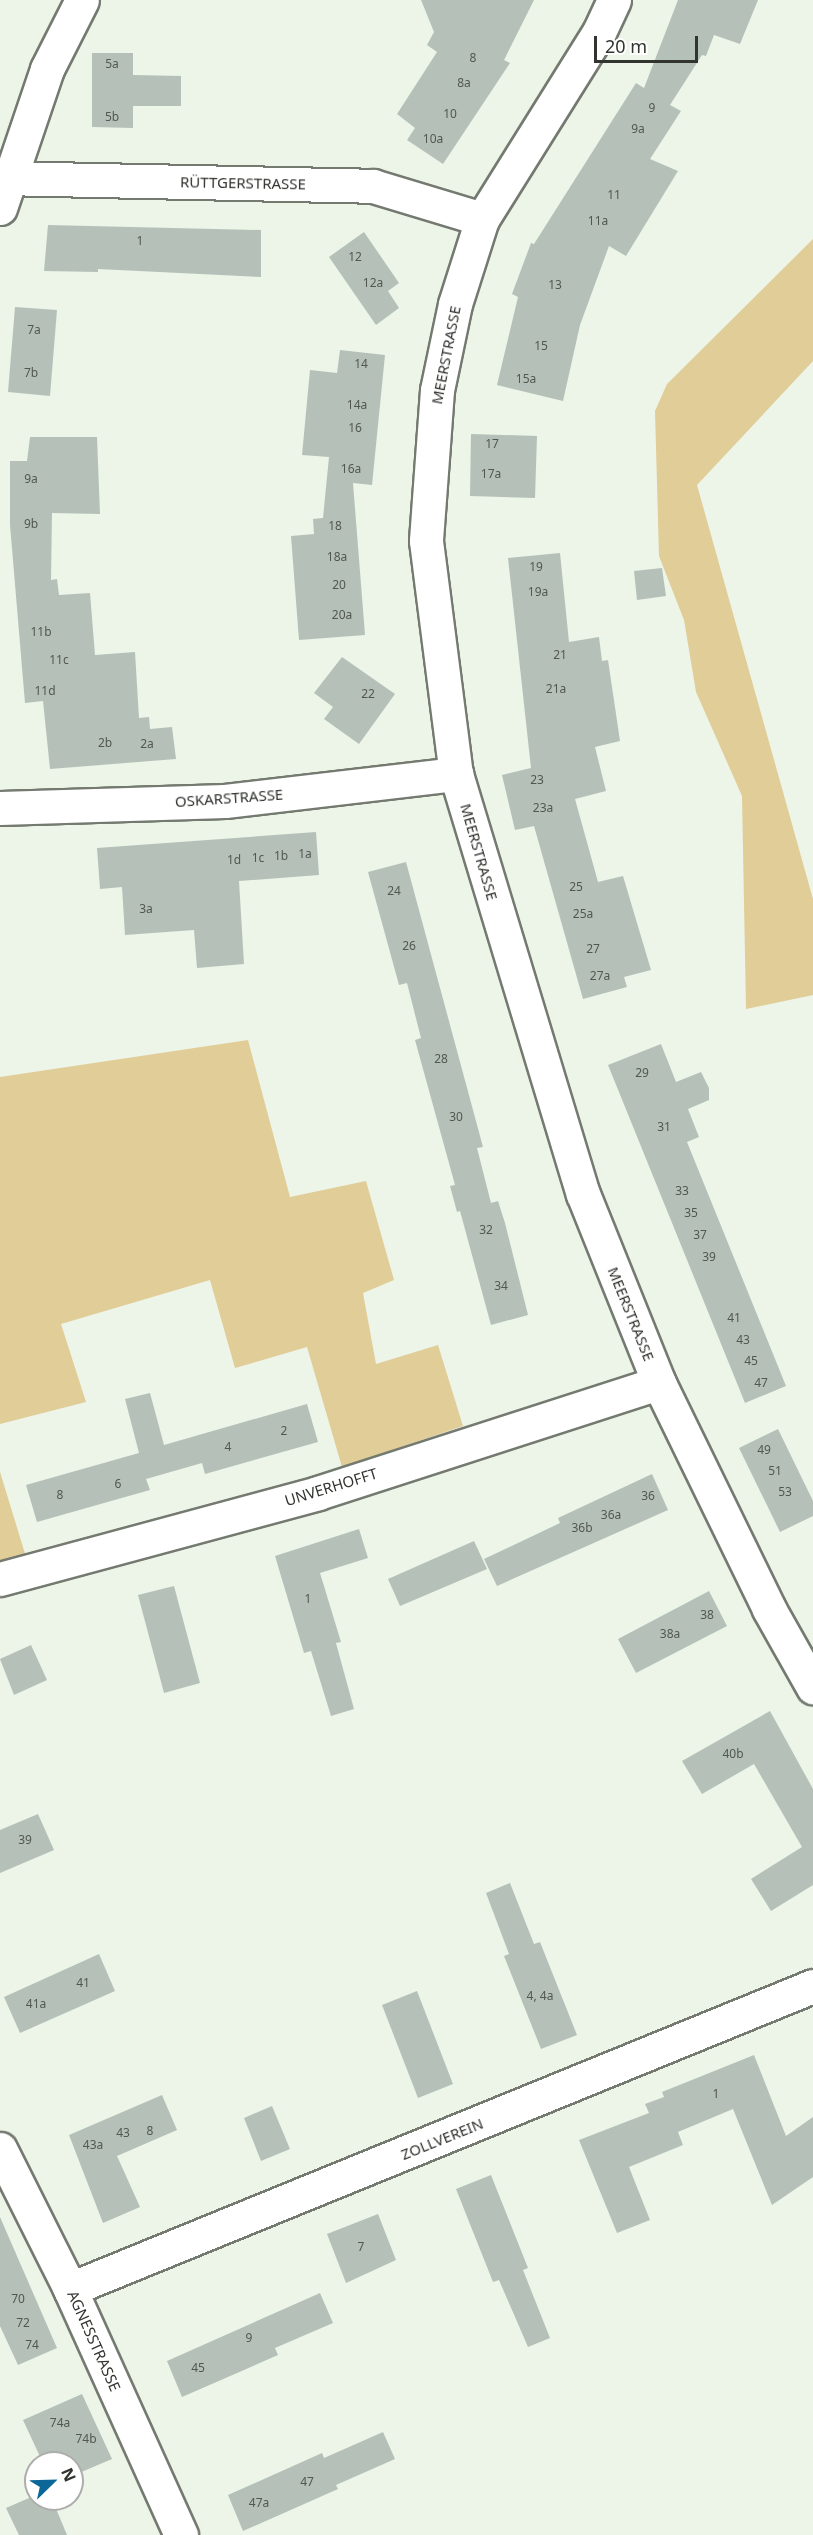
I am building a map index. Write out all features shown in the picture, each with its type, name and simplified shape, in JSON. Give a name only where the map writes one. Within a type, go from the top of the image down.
[{"type":"street","points":[[2,188],[47,69],[82,0]]},
{"type":"street","name":"MEERSTRASSE","points":[[614,0],[599,32],[482,219],[455,304],[437,390],[426,540],[456,774],[583,1194],[659,1383],[770,1609],[813,1687]]},
{"type":"street","name":"RÜTTGERSTRASSE","points":[[2,188],[373,186],[482,219]]},
{"type":"street","name":"OSKARSTRASSE","points":[[0,808],[225,801],[456,774]]},
{"type":"street","name":"UNVERHOFFT","points":[[0,1580],[318,1493],[659,1383]]},
{"type":"street","name":"ZOLLVEREIN","points":[[70,2289],[813,1986]]},
{"type":"street","name":"AGNESSTRASSE","points":[[0,2149],[70,2289],[181,2535]]},
{"type":"shaded area","points":[[813,239],[813,361],[697,485],[813,899],[813,995],[746,1009],[742,796],[696,692],[684,620],[659,556],[655,411],[667,384]]},
{"type":"shaded area","points":[[248,1040],[290,1197],[366,1181],[394,1280],[363,1293],[376,1364],[438,1345],[463,1426],[342,1467],[307,1347],[235,1368],[210,1280],[61,1324],[86,1402],[0,1424],[0,1077]]},
{"type":"shaded area","points":[[0,1472],[26,1557],[0,1563]]},
{"type":"building","points":[[421,0],[534,0],[504,60],[510,63],[443,164],[407,140],[415,128],[397,114],[437,52],[427,45],[434,32]]},
{"type":"building","points":[[678,0],[758,0],[740,44],[714,35],[706,56],[702,55],[670,105],[681,111],[650,159],[678,171],[626,256],[609,246],[580,325],[563,401],[497,385],[518,297],[512,294],[531,243],[534,244],[636,83],[644,88]]},
{"type":"building","points":[[92,53],[133,53],[133,75],[181,76],[181,106],[133,106],[133,128],[92,127]]},
{"type":"building","points":[[48,225],[261,230],[261,277],[98,269],[98,272],[44,271]]},
{"type":"building","points":[[364,232],[399,283],[388,291],[399,308],[376,325],[329,257]]},
{"type":"building","points":[[15,307],[57,310],[50,396],[8,392]]},
{"type":"building","points":[[340,350],[385,355],[372,485],[353,483],[365,635],[299,640],[291,536],[314,534],[313,519],[323,518],[329,457],[302,455],[310,370],[337,373]]},
{"type":"building","points":[[471,434],[537,436],[535,498],[470,496]]},
{"type":"building","points":[[30,437],[97,437],[100,514],[52,513],[51,580],[57,579],[59,595],[90,593],[95,655],[135,652],[139,718],[149,717],[150,729],[172,727],[176,759],[50,769],[43,701],[25,703],[10,525],[10,461],[27,461]]},
{"type":"building","points":[[560,553],[569,642],[599,637],[602,661],[608,660],[620,741],[595,747],[606,791],[575,799],[598,882],[623,876],[651,970],[624,977],[627,987],[583,999],[534,826],[515,830],[502,775],[531,768],[508,558]]},
{"type":"building","points":[[662,568],[666,596],[637,600],[634,571]]},
{"type":"building","points":[[342,657],[395,694],[359,744],[324,719],[333,707],[314,693]]},
{"type":"building","points":[[316,832],[319,875],[239,881],[244,964],[197,968],[194,930],[125,935],[122,887],[100,889],[97,848]]},
{"type":"building","points":[[406,862],[483,1147],[477,1148],[491,1203],[498,1201],[528,1315],[491,1325],[460,1211],[457,1212],[450,1186],[455,1185],[415,1040],[421,1038],[407,983],[399,985],[368,872]]},
{"type":"building","points":[[661,1044],[676,1082],[701,1072],[709,1088],[709,1100],[688,1109],[699,1137],[687,1142],[786,1386],[745,1403],[608,1065]]},
{"type":"building","points":[[150,1393],[164,1445],[307,1404],[318,1442],[205,1474],[202,1463],[146,1479],[150,1490],[37,1522],[26,1485],[139,1453],[125,1399]]},
{"type":"building","points":[[778,1429],[813,1501],[813,1516],[780,1532],[739,1448]]},
{"type":"building","points":[[652,1474],[668,1510],[497,1586],[484,1559],[560,1523],[558,1518]]},
{"type":"building","points":[[359,1529],[368,1558],[320,1573],[341,1642],[336,1643],[354,1709],[331,1716],[311,1651],[304,1653],[275,1556]]},
{"type":"building","points":[[474,1541],[487,1569],[400,1606],[388,1579]]},
{"type":"building","points":[[174,1586],[200,1683],[164,1693],[138,1595]]},
{"type":"building","points":[[709,1591],[727,1626],[636,1673],[618,1639]]},
{"type":"building","points":[[31,1645],[47,1680],[14,1695],[0,1659]]},
{"type":"building","points":[[770,1711],[813,1789],[813,1885],[771,1911],[751,1879],[802,1847],[754,1764],[702,1794],[682,1761]]},
{"type":"building","points":[[38,1814],[54,1850],[0,1873],[0,1830]]},
{"type":"building","points":[[510,1883],[534,1944],[540,1942],[577,2035],[541,2049],[504,1956],[509,1954],[486,1893]]},
{"type":"building","points":[[99,1954],[115,1991],[20,2033],[4,1997]]},
{"type":"building","points":[[417,1991],[453,2084],[418,2098],[382,2005]]},
{"type":"building","points":[[754,2055],[786,2136],[813,2117],[813,2177],[772,2205],[733,2109],[678,2132],[683,2145],[629,2167],[650,2220],[617,2233],[579,2140],[649,2113],[645,2104],[664,2097],[662,2092]]},
{"type":"building","points":[[162,2095],[177,2130],[117,2156],[140,2207],[103,2223],[69,2135]]},
{"type":"building","points":[[272,2106],[290,2149],[261,2161],[244,2118]]},
{"type":"building","points":[[491,2175],[528,2268],[523,2270],[550,2338],[528,2347],[499,2280],[493,2282],[456,2189]]},
{"type":"building","points":[[378,2214],[396,2260],[346,2283],[327,2234]]},
{"type":"building","points":[[0,2217],[57,2348],[18,2365],[0,2326]]},
{"type":"building","points":[[320,2293],[333,2323],[275,2348],[278,2355],[182,2397],[167,2361]]},
{"type":"building","points":[[82,2394],[112,2459],[84,2471],[84,2451],[37,2451],[23,2420]]},
{"type":"building","points":[[383,2432],[395,2459],[336,2485],[338,2489],[243,2531],[228,2495],[322,2453],[324,2458]]},
{"type":"building","points":[[24,2500],[24,2511],[57,2511],[67,2535],[19,2535],[6,2508]]}]
